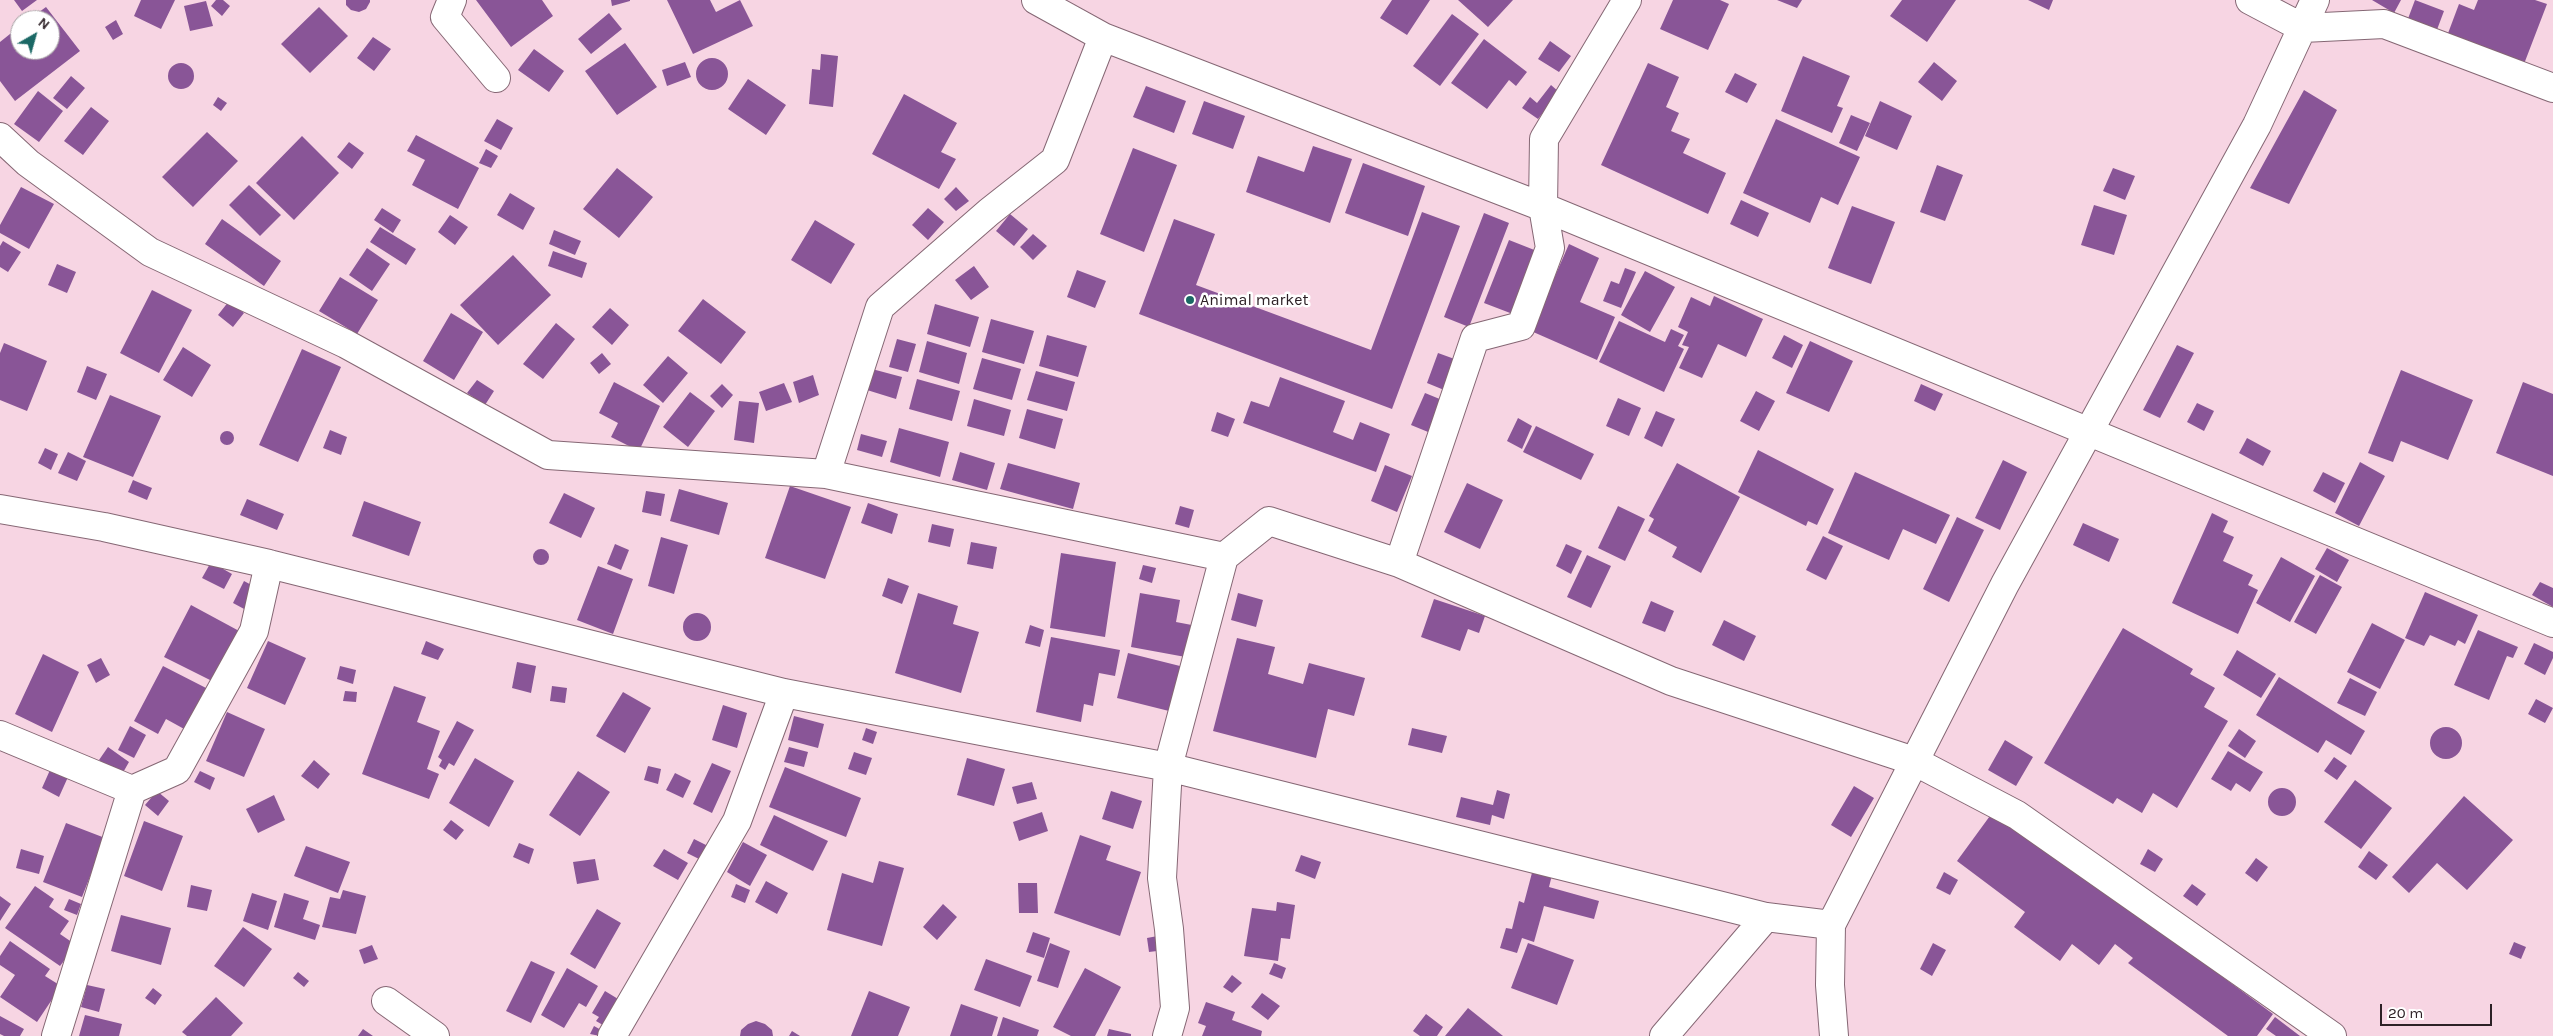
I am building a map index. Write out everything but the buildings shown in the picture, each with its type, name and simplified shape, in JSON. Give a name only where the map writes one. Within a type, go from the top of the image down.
[{"type":"street","points":[[452,0],[445,17],[496,78]]},
{"type":"street","points":[[1036,0],[1103,37],[1543,207],[2553,623]]},
{"type":"street","points":[[1399,563],[1475,338],[1521,326],[1550,248],[1543,207],[1544,139],[1627,0]]},
{"type":"street","points":[[2250,0],[2303,28],[2384,24],[2553,88]]},
{"type":"street","points":[[1834,1036],[1830,985],[1831,925],[2005,584],[2257,125],[2316,0]]},
{"type":"street","points":[[826,474],[880,307],[989,212],[1055,160],[1103,37]]},
{"type":"street","points":[[0,137],[28,163],[150,252],[346,344],[548,454],[826,474],[1224,557]]},
{"type":"street","points":[[0,509],[104,528],[269,564],[784,693],[1168,767],[1766,917],[1831,925]]},
{"type":"street","points":[[1167,1036],[1175,1008],[1170,929],[1162,878],[1168,767],[1224,557],[1269,521],[1399,563],[1671,682],[1914,761],[2017,815],[2332,1036]]},
{"type":"street","points":[[0,735],[132,790],[177,770],[254,631],[269,564]]},
{"type":"street","points":[[612,1036],[737,821],[784,693]]},
{"type":"street","points":[[56,1036],[132,790]]},
{"type":"street","points":[[1664,1036],[1766,917]]},
{"type":"street","points":[[386,1001],[435,1036]]},
{"type":"place","name":"Animal market","points":[[1190,300]]}]
